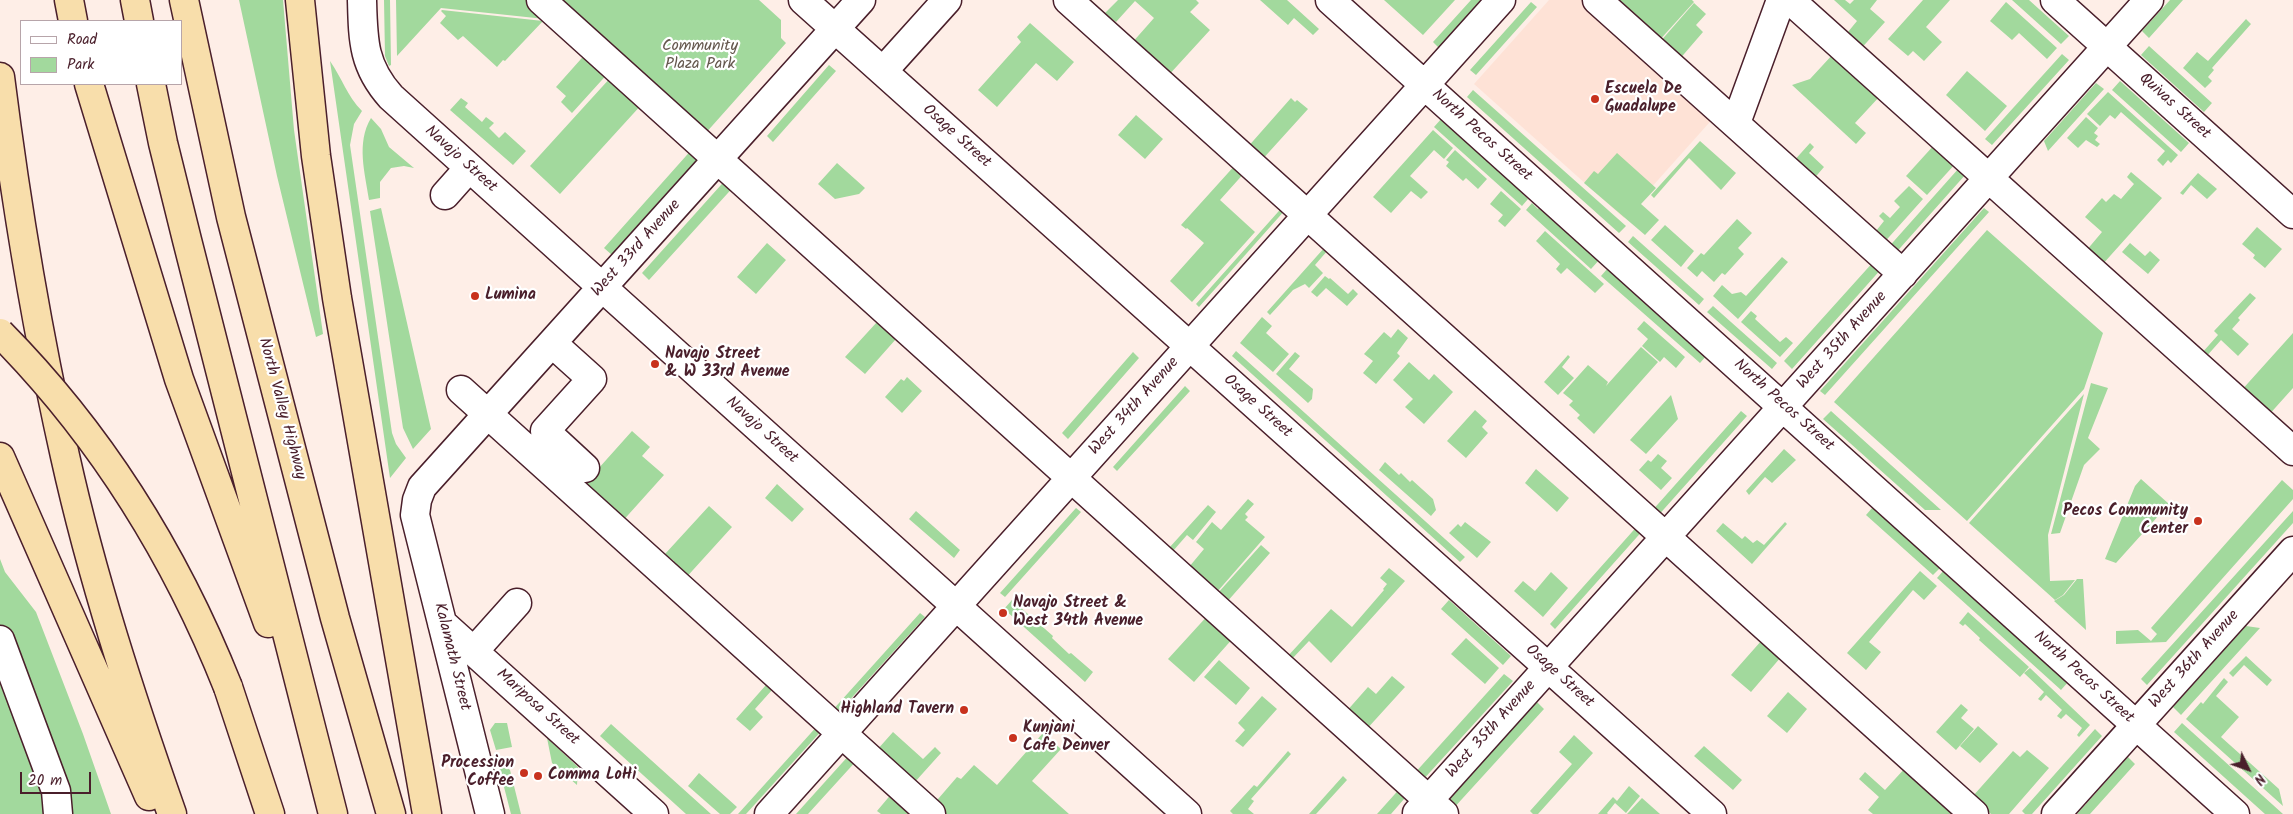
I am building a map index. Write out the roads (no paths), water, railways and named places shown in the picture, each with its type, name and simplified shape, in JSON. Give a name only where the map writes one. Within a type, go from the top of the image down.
[{"type":"highway","points":[[69,0],[73,20]]},
{"type":"highway","points":[[135,0],[139,20]]},
{"type":"highway","name":"North Valley Highway","points":[[184,0],[233,226],[335,618],[391,814]]},
{"type":"highway","points":[[300,0],[316,156],[342,327],[427,814]]},
{"type":"highway","points":[[0,77],[25,249],[66,458],[98,582],[129,685],[172,814]]},
{"type":"highway","points":[[89,85],[180,379],[321,768]]},
{"type":"highway","points":[[151,85],[185,232],[333,814]]},
{"type":"highway","points":[[0,333],[38,373],[84,430],[123,482],[163,547],[215,654],[241,725],[270,814]]},
{"type":"highway","points":[[0,457],[157,814]]},
{"type":"street","name":"Navajo Street","points":[[362,0],[366,58],[377,81],[395,102],[1187,814]]},
{"type":"street","points":[[541,0],[1071,478],[1429,809]]},
{"type":"street","name":"Osage Street","points":[[803,0],[1712,814]]},
{"type":"street","name":"West 33rd Avenue","points":[[417,500],[422,487],[860,0]]},
{"type":"street","points":[[883,71],[947,0]]},
{"type":"street","points":[[1068,0],[1974,814]]},
{"type":"street","name":"North Pecos Street","points":[[1330,0],[2235,814]]},
{"type":"street","name":"West 34th Avenue","points":[[769,814],[1501,0]]},
{"type":"street","points":[[1597,0],[1903,274]]},
{"type":"street","points":[[1736,123],[1781,0]]},
{"type":"street","points":[[1790,0],[2293,451]]},
{"type":"street","name":"Quivas Street","points":[[2055,0],[2293,214]]},
{"type":"street","name":"West 35th Avenue","points":[[1429,809],[1548,667],[2149,0]]},
{"type":"street","points":[[445,195],[469,168]]},
{"type":"street","points":[[552,343],[592,378],[545,431],[585,468]]},
{"type":"street","points":[[461,390],[931,814]]},
{"type":"street","name":"Kalamath Street","points":[[417,500],[415,515],[490,814]]},
{"type":"street","name":"West 36th Avenue","points":[[2056,814],[2293,551]]},
{"type":"street","points":[[474,651],[517,603]]},
{"type":"street","name":"Mariposa Street","points":[[442,622],[654,814]]},
{"type":"street","points":[[0,640],[56,791],[58,814]]},
{"type":"place","name":"Escuela De Guadalupe","points":[[1595,99]]},
{"type":"place","name":"Lumina","points":[[475,296]]},
{"type":"place","name":"Navajo Street & W 33rd Avenue","points":[[655,364]]},
{"type":"place","name":"Pecos Community Center","points":[[2198,521]]},
{"type":"place","name":"Navajo Street & West 34th Avenue","points":[[1003,613]]},
{"type":"place","name":"Highland Tavern","points":[[964,710]]},
{"type":"place","name":"Kunjani Cafe Denver","points":[[1013,738]]},
{"type":"place","name":"Procession Coffee","points":[[524,773]]},
{"type":"place","name":"Comma LoHi","points":[[538,776]]},
{"type":"park label","name":"Community Plaza Park","points":[[700,56]]}]
